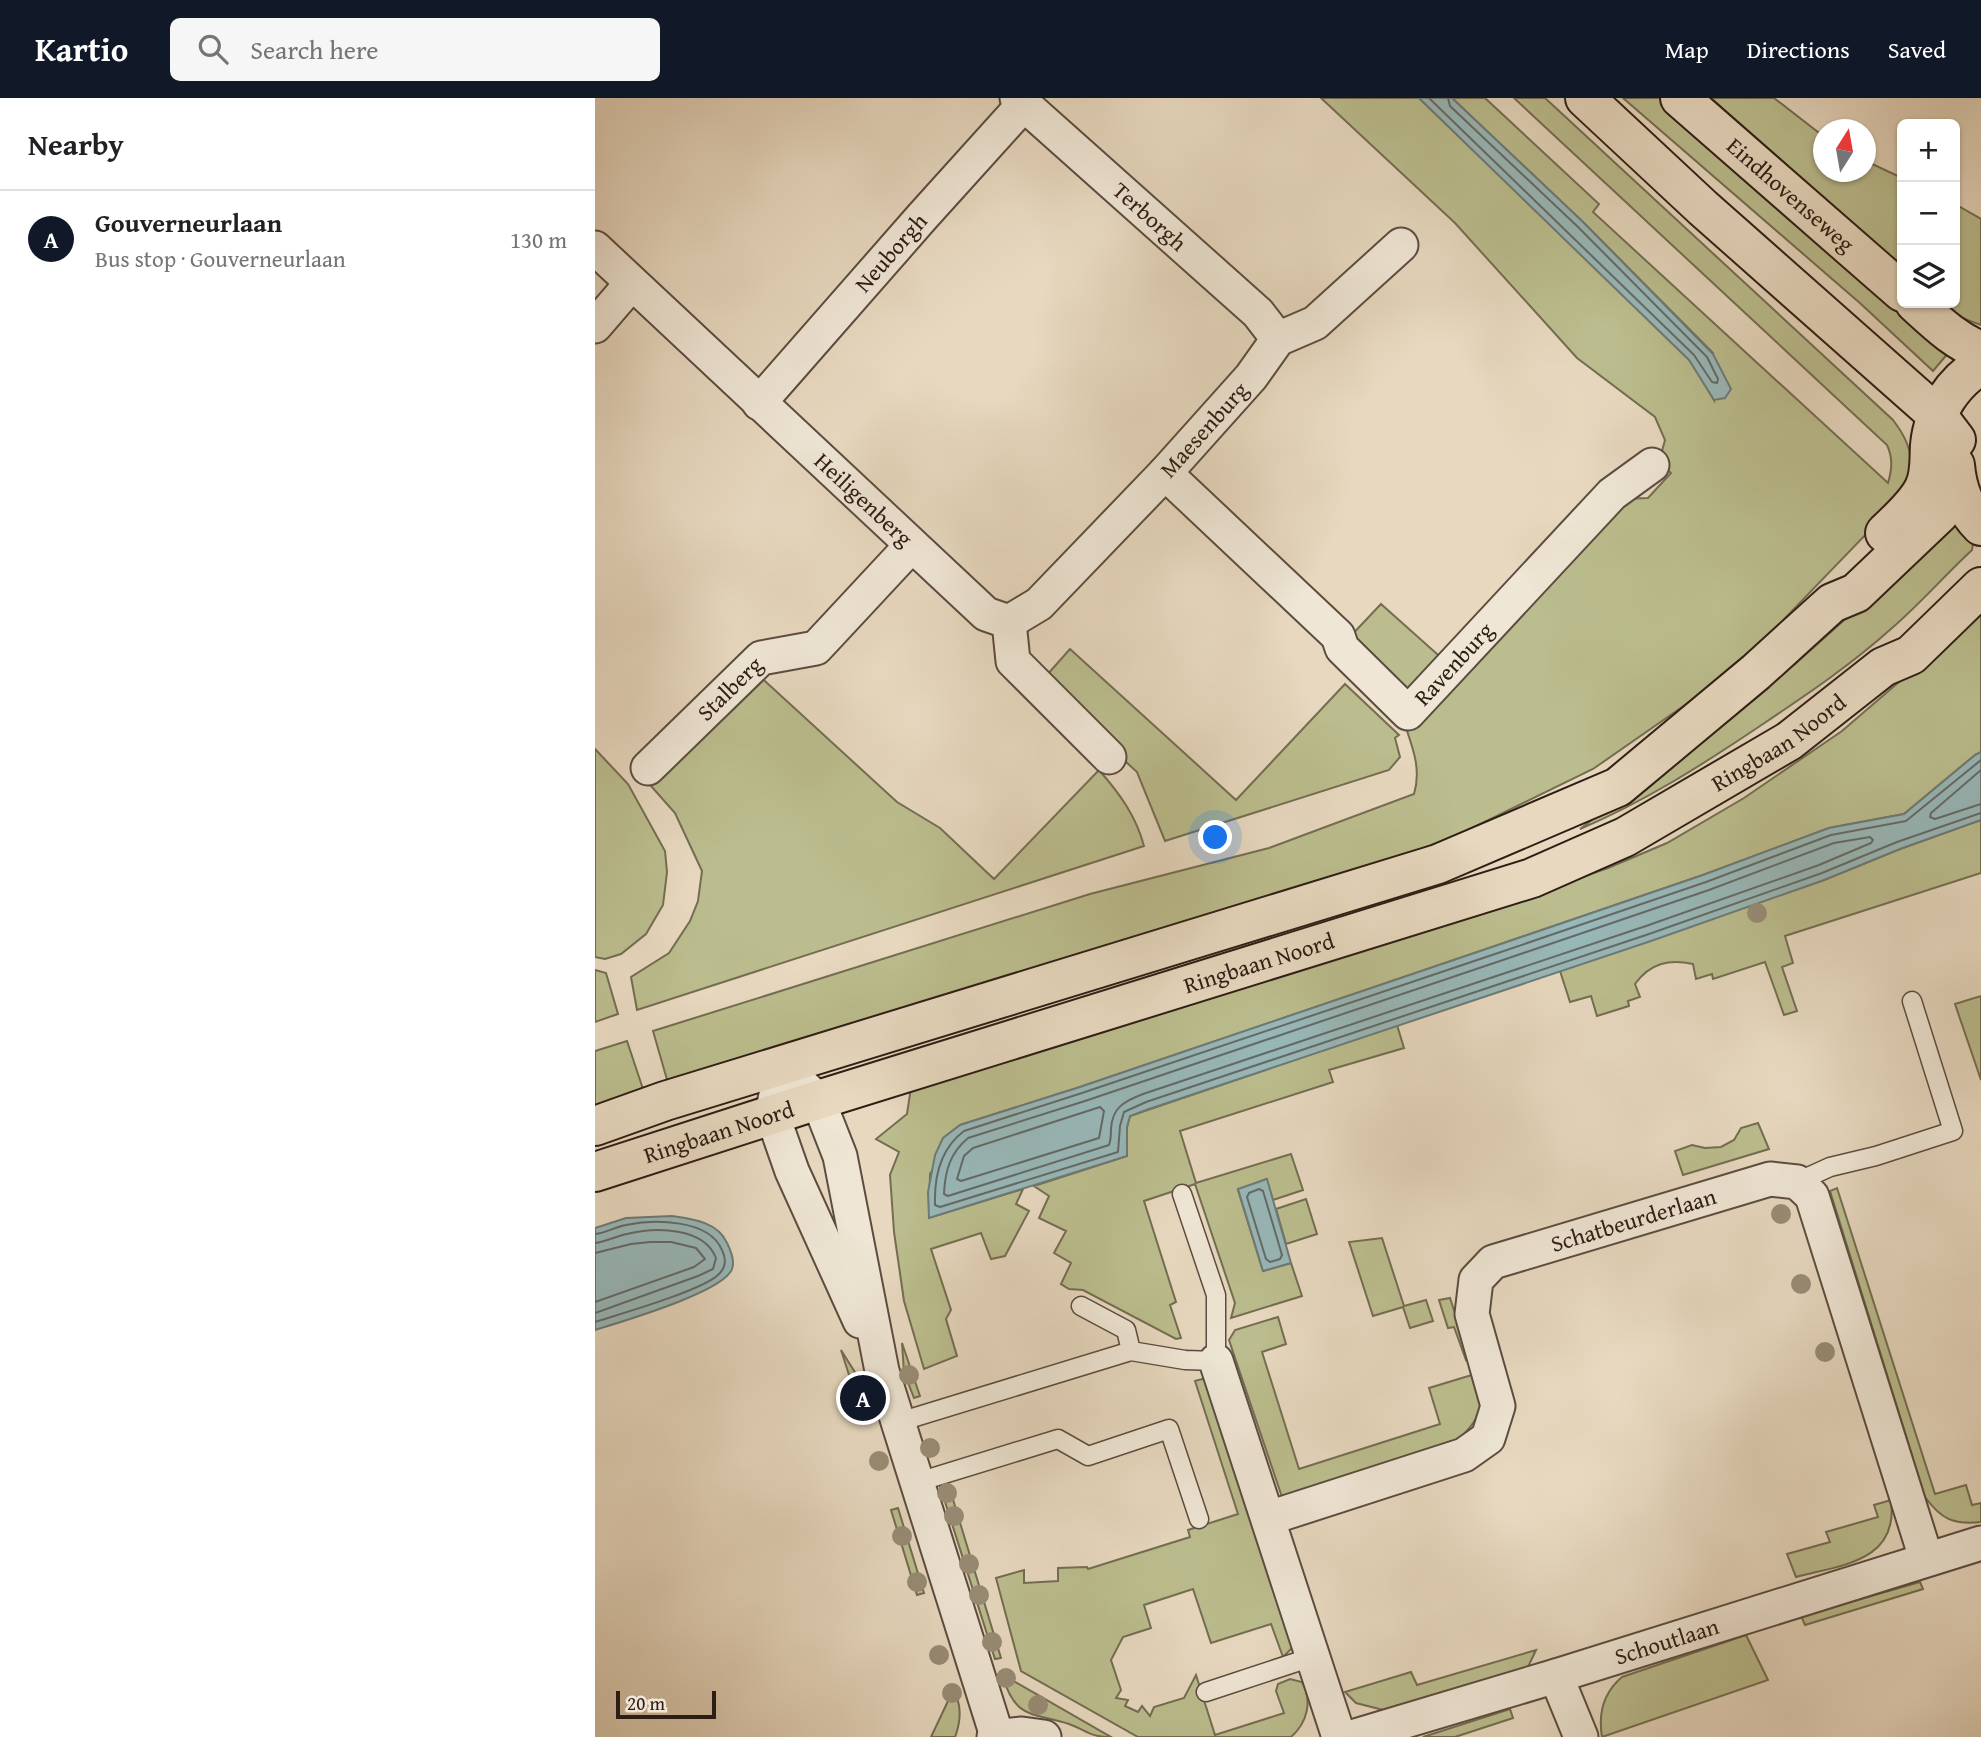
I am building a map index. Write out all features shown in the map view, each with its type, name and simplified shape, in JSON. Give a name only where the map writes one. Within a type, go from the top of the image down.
[{"type":"main road","points":[[1585,98],[1703,208],[1796,288],[1840,301],[1954,435],[1966,506],[1981,526]]},
{"type":"main road","name":"Eindhovenseweg","points":[[1680,98],[1897,288]]},
{"type":"main road","points":[[1796,288],[1814,332],[1904,414],[1954,435]]},
{"type":"main road","points":[[1921,308],[1968,346],[1981,351]]},
{"type":"main road","name":"Ringbaan Noord","points":[[595,1126],[1438,864],[1618,788],[1756,672],[1832,603],[1843,574],[1917,499],[1924,488],[1954,435],[1960,381],[1981,365]]},
{"type":"main road","name":"Ringbaan Noord","points":[[1883,667],[1899,640],[1981,558]]},
{"type":"main road","name":"Ringbaan Noord","points":[[595,1172],[772,1114],[1532,878],[1625,836],[1789,741],[1883,667],[1912,655],[1981,587]]},
{"type":"street","name":"Terborgh","points":[[1021,101],[1258,313],[1278,339]]},
{"type":"street","name":"Neuborgh","points":[[759,404],[1021,101]]},
{"type":"street","points":[[1278,339],[1315,323],[1401,245]]},
{"type":"street","name":"Heiligenberg","points":[[595,248],[986,614],[1009,622]]},
{"type":"street","points":[[595,326],[632,284]]},
{"type":"street","name":"Maesenburg","points":[[1009,622],[1039,604],[1165,473],[1251,376],[1278,339]]},
{"type":"street","name":"Ravenburg","points":[[1165,473],[1338,636],[1342,648],[1408,713],[1612,494],[1652,465]]},
{"type":"street","name":"Stalberg","points":[[648,768],[761,658],[816,648],[911,546]]},
{"type":"street","points":[[1009,622],[1013,662],[1109,757]]},
{"type":"street","points":[[782,1066],[818,1100],[840,1156],[882,1371]]},
{"type":"street","points":[[782,1066],[772,1114],[792,1171],[882,1371],[997,1737],[1022,1734],[1044,1737]]},
{"type":"street","name":"Schatbeurderlaan","points":[[1269,1518],[1464,1455],[1488,1438],[1498,1405],[1472,1314],[1476,1280],[1493,1262],[1770,1180],[1797,1182]]},
{"type":"street","points":[[1797,1182],[1812,1196],[1926,1558]]},
{"type":"street","points":[[1216,1361],[1339,1737]]},
{"type":"street","name":"Schoutlaan","points":[[1352,1737],[1981,1543]]},
{"type":"street","points":[[1556,1676],[1581,1737]]},
{"type":"lane","points":[[1797,1182],[1830,1167],[1876,1156],[1954,1131],[1912,1000]]},
{"type":"lane","points":[[899,1422],[1131,1351],[1185,1360],[1216,1361],[1216,1295],[1182,1194]]},
{"type":"lane","points":[[1081,1306],[1126,1330],[1131,1351]]},
{"type":"lane","points":[[918,1482],[1058,1438],[1088,1456],[1169,1429],[1199,1519]]},
{"type":"lane","points":[[1206,1692],[1311,1657]]},
{"type":"green space","points":[[1321,98],[1419,98],[1690,360],[1714,400],[1713,353],[1583,222],[1452,98],[1485,98],[1599,204],[1593,212],[1888,483],[1891,464],[1887,445],[1514,98],[1545,98],[1893,420],[1906,440],[1910,458],[1908,477],[1900,499],[1759,645],[1708,689],[1593,769],[1462,833],[1362,872],[670,1090],[653,1031],[1090,894],[1269,848],[1414,794],[1417,769],[1406,728],[1619,499],[1648,498],[1671,473],[1659,462],[1665,440],[1655,417],[1577,358],[1455,223]]},
{"type":"green space","points":[[1623,98],[1661,98],[1949,352],[1933,371],[1861,304]]},
{"type":"green space","points":[[1711,98],[1774,98],[1813,128],[1813,182],[1876,182],[1876,166],[1897,176],[1897,270],[1778,157]]},
{"type":"green space","points":[[1960,207],[1981,219],[1981,325],[1942,308],[1960,308]]},
{"type":"green space","points":[[1954,522],[1973,544],[1972,550],[1876,642],[1811,691],[1716,755],[1650,795],[1580,829],[1795,664]]},
{"type":"green space","points":[[1981,599],[1981,752],[1904,814],[1829,828],[1703,875],[1080,1087],[960,1125],[930,1174],[929,1218],[1023,1189],[1016,1204],[1029,1211],[1005,1256],[991,1259],[981,1233],[931,1249],[951,1310],[946,1319],[957,1356],[924,1369],[904,1301],[894,1232],[890,1175],[899,1152],[876,1139],[907,1114],[912,1081],[1516,900],[1608,868],[1667,843],[1744,798],[1842,731],[1914,669]]},
{"type":"green space","points":[[1381,604],[1446,662],[1417,691],[1401,693],[1346,641]]},
{"type":"green space","points":[[1070,649],[1236,800],[1345,684],[1399,735],[1395,738],[1400,757],[1389,770],[1165,841],[1137,772],[1114,751],[1119,744],[1046,676]]},
{"type":"green space","points":[[754,671],[897,802],[940,828],[994,879],[1099,770],[1126,806],[1137,825],[1144,846],[637,1010],[631,977],[669,953],[690,921],[698,901],[702,871],[675,813],[651,786]]},
{"type":"green space","points":[[595,749],[628,784],[665,851],[667,872],[663,905],[646,934],[621,954],[605,959],[595,957]]},
{"type":"green space","points":[[1981,820],[1981,873],[1785,936],[1793,963],[1782,967],[1797,1011],[1784,1015],[1765,962],[1713,979],[1712,974],[1696,979],[1693,964],[1661,964],[1647,971],[1635,984],[1640,997],[1628,1001],[1629,1006],[1597,1016],[1591,996],[1570,1002],[1560,971],[1824,880]]},
{"type":"green space","points":[[595,970],[606,973],[618,1014],[595,1022]]},
{"type":"green space","points":[[1981,996],[1981,1080],[1955,1004]]},
{"type":"green space","points":[[1397,1025],[1404,1048],[1329,1070],[1333,1082],[1180,1131],[1196,1183],[1291,1154],[1303,1190],[1273,1200],[1266,1179],[1238,1190],[1263,1271],[1291,1263],[1302,1296],[1231,1318],[1235,1303],[1195,1184],[1144,1201],[1176,1302],[1170,1305],[1181,1338],[1176,1339],[1083,1290],[1069,1289],[1061,1284],[1071,1263],[1054,1253],[1066,1231],[1039,1218],[1049,1196],[1034,1186],[1127,1156],[1127,1127],[1130,1116]]},
{"type":"green space","points":[[627,1041],[645,1095],[595,1112],[595,1051]]},
{"type":"green space","points":[[1758,1123],[1769,1149],[1683,1175],[1675,1151],[1692,1145],[1721,1147],[1734,1140],[1741,1128]]},
{"type":"green space","points":[[1837,1188],[1935,1494],[1966,1485],[1972,1505],[1981,1503],[1981,1522],[1949,1519],[1937,1511],[1925,1497],[1830,1191]]},
{"type":"green space","points":[[1306,1199],[1317,1234],[1286,1244],[1276,1209]]},
{"type":"green space","points":[[1382,1238],[1404,1306],[1426,1300],[1433,1321],[1410,1328],[1403,1307],[1373,1316],[1349,1242]]},
{"type":"green space","points":[[1450,1298],[1470,1358],[1466,1360],[1454,1327],[1448,1328],[1439,1300]]},
{"type":"green space","points":[[1278,1317],[1286,1344],[1262,1352],[1299,1469],[1440,1424],[1429,1388],[1475,1374],[1481,1402],[1477,1417],[1459,1439],[1282,1497],[1229,1340],[1235,1330]]},
{"type":"green space","points":[[902,1343],[920,1396],[914,1398],[904,1372]]},
{"type":"green space","points":[[841,1350],[856,1374],[866,1407],[860,1409]]},
{"type":"green space","points":[[1206,1378],[1292,1648],[1283,1657],[1271,1624],[1211,1643],[1193,1589],[1144,1605],[1151,1628],[1123,1637],[1111,1660],[1121,1690],[1116,1698],[1128,1700],[1125,1706],[1138,1712],[1142,1706],[1150,1716],[1154,1707],[1184,1698],[1196,1675],[1215,1735],[1284,1713],[1276,1691],[1278,1684],[1290,1679],[1302,1682],[1308,1704],[1301,1725],[1291,1737],[1138,1737],[1021,1671],[996,1578],[1024,1570],[1024,1583],[1058,1581],[1058,1568],[1088,1569],[1190,1537],[1188,1530],[1238,1514],[1195,1381]]},
{"type":"green space","points":[[948,1483],[1001,1658],[995,1659],[940,1486]]},
{"type":"green space","points":[[1891,1500],[1891,1521],[1886,1536],[1876,1548],[1848,1564],[1796,1577],[1787,1554],[1830,1542],[1826,1532],[1878,1517],[1874,1505]]},
{"type":"green space","points":[[898,1508],[924,1593],[917,1595],[891,1510]]},
{"type":"green space","points":[[1920,1582],[1923,1589],[1805,1625],[1801,1616]]},
{"type":"green space","points":[[1746,1635],[1768,1680],[1602,1737],[1603,1704],[1610,1690],[1622,1677]]},
{"type":"green space","points":[[1536,1650],[1528,1667],[1387,1711],[1356,1703],[1345,1692],[1411,1672],[1417,1685]]},
{"type":"green space","points":[[1008,1673],[1010,1679],[1111,1737],[1093,1735],[1069,1724],[1027,1712],[1019,1707],[1007,1690],[1002,1675]]},
{"type":"green space","points":[[953,1686],[960,1712],[955,1737],[931,1737],[948,1701],[946,1689]]},
{"type":"green space","points":[[1510,1709],[1513,1718],[1455,1737],[1423,1737]]},
{"type":"water","points":[[1419,98],[1452,98],[1583,222],[1713,354],[1731,389],[1725,398],[1714,400],[1689,360]]},
{"type":"water","points":[[1981,752],[1981,820],[1824,880],[1651,941],[1130,1116],[1127,1127],[1127,1156],[929,1218],[928,1192],[935,1155],[943,1138],[960,1125],[1080,1087],[1703,875],[1829,828],[1904,814]]},
{"type":"water","points":[[1267,1179],[1291,1263],[1263,1271],[1238,1189]]},
{"type":"water","points":[[672,1216],[704,1223],[718,1230],[731,1253],[732,1269],[725,1278],[692,1296],[595,1330],[595,1228],[626,1218]]},
{"type":"place","name":"Gouverneurlaan","points":[[863,1398]]}]
